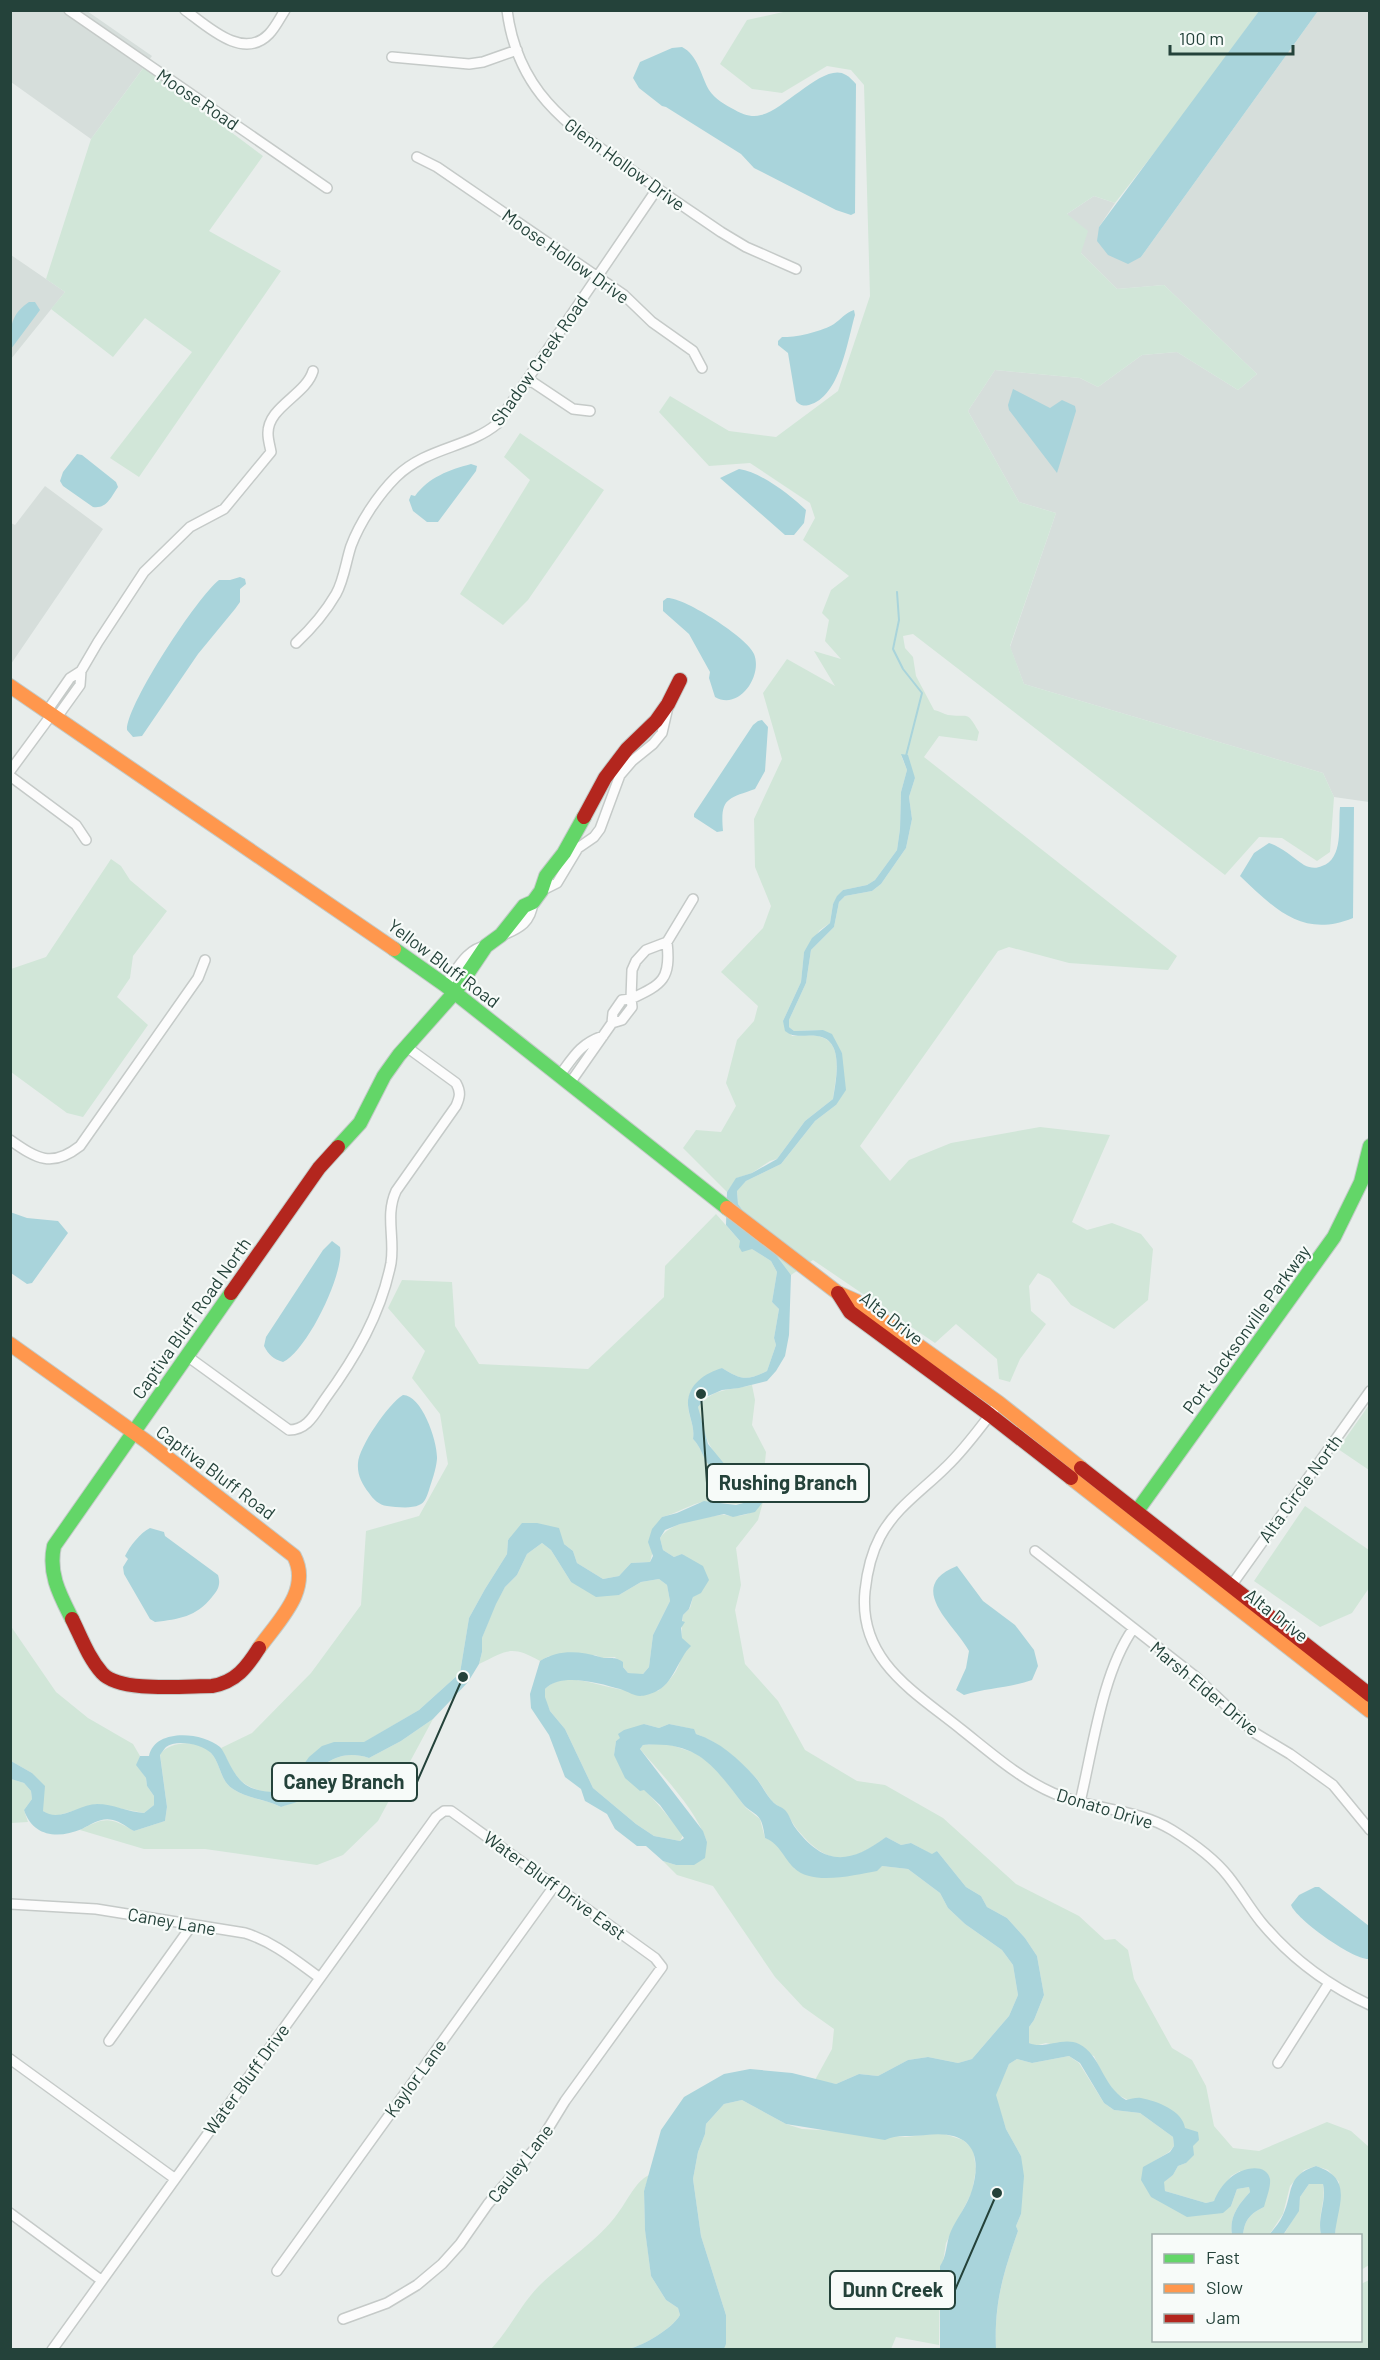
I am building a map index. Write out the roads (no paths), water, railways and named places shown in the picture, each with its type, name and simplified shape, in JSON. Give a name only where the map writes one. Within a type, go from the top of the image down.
[{"type":"street","name":"Moose Road","points":[[69,10],[327,188]]},
{"type":"street","points":[[185,10],[228,40],[239,44],[250,44],[269,34],[285,10]]},
{"type":"street","name":"Glenn Hollow Drive","points":[[507,10],[509,27],[517,50],[542,98],[575,131],[720,232],[746,247],[796,269]]},
{"type":"street","points":[[392,57],[469,64],[483,62],[517,50]]},
{"type":"street","name":"Moose Hollow Drive","points":[[417,157],[437,167],[624,295],[652,322],[693,351],[702,368]]},
{"type":"street","name":"Shadow Creek Road","points":[[296,643],[316,624],[337,592],[359,529],[397,477],[434,452],[490,430],[502,418],[657,189]]},
{"type":"street","points":[[10,771],[52,714],[80,685],[81,671],[144,572],[190,527],[224,509],[260,468],[271,452],[268,432],[270,421],[278,410],[310,383],[314,371]]},
{"type":"street","points":[[528,379],[573,409],[590,411]]},
{"type":"street","points":[[537,897],[546,876],[564,853],[605,778],[627,748],[647,731],[668,704],[680,680]]},
{"type":"street","name":"Yellow Bluff Road","points":[[10,686],[332,904],[450,989],[695,1184],[838,1293]]},
{"type":"street","points":[[537,897],[557,883],[578,848],[594,837],[600,829],[620,775],[662,733],[668,704]]},
{"type":"street","points":[[10,776],[76,825],[86,840]]},
{"type":"street","name":"Captiva Bluff Road North","points":[[114,1680],[105,1675],[91,1658],[54,1583],[51,1560],[58,1540],[319,1168],[360,1123],[384,1076],[399,1055],[408,1048],[450,989],[486,946],[501,935],[524,906],[537,897]]},
{"type":"street","points":[[565,1079],[590,1057],[612,1023],[612,1013],[622,1000],[631,999],[649,991],[664,978],[669,964],[667,942],[693,898]]},
{"type":"street","points":[[631,999],[632,969],[636,961],[646,950],[667,942]]},
{"type":"street","points":[[10,1140],[28,1152],[48,1160],[70,1154],[80,1146],[198,978],[205,960]]},
{"type":"street","points":[[565,1079],[579,1049],[588,1041],[603,1036]]},
{"type":"street","points":[[188,1356],[289,1430],[297,1430],[308,1423],[362,1346],[385,1286],[393,1246],[389,1211],[396,1191],[460,1098],[456,1083],[408,1048]]},
{"type":"street","points":[[579,1049],[590,1057]]},
{"type":"street","name":"Port Jacksonville Parkway","points":[[1133,1517],[1334,1237],[1351,1206],[1367,1164],[1370,1146]]},
{"type":"street","name":"Alta Drive","points":[[838,1293],[850,1312],[994,1409],[1133,1517],[1370,1711]]},
{"type":"street","name":"Captiva Bluff Road","points":[[10,1344],[133,1431],[282,1545],[294,1556],[301,1574],[296,1595],[245,1669],[235,1678],[213,1686],[128,1685],[114,1680]]},
{"type":"street","name":"Alta Circle North","points":[[1231,1586],[1370,1391]]},
{"type":"street","name":"Donato Drive","points":[[994,1409],[946,1467],[896,1513],[880,1538],[871,1560],[864,1603],[869,1634],[877,1653],[887,1667],[924,1700],[1030,1783],[1056,1795],[1146,1819],[1167,1827],[1191,1842],[1229,1876],[1260,1921],[1302,1964],[1329,1983],[1370,2005]]},
{"type":"street","name":"Alta Drive","points":[[1133,1517],[1231,1586],[1370,1695]]},
{"type":"street","name":"Marsh Elder Drive","points":[[1035,1551],[1196,1677],[1255,1732],[1333,1785],[1370,1830]]},
{"type":"street","points":[[1080,1802],[1111,1670],[1121,1646],[1133,1629]]},
{"type":"street","name":"Water Bluff Drive East","points":[[444,1811],[451,1811],[461,1816],[655,1958],[662,1967]]},
{"type":"street","name":"Water Bluff Drive","points":[[52,2349],[436,1817],[444,1811]]},
{"type":"street","name":"Kaylor Lane","points":[[277,2271],[555,1886]]},
{"type":"street","name":"Caney Lane","points":[[10,1904],[96,1909],[245,1933],[264,1939],[320,1978]]},
{"type":"street","points":[[109,2041],[192,1925]]},
{"type":"street","name":"Cauley Lane","points":[[343,2319],[387,2303],[417,2286],[442,2264],[538,2145],[565,2101],[662,1967]]},
{"type":"street","points":[[1278,2063],[1329,1983]]},
{"type":"street","points":[[10,2059],[174,2178]]},
{"type":"street","points":[[10,2213],[101,2280]]},
{"type":"water","points":[[1259,11],[1318,11],[1141,257],[1128,264],[1108,255],[1097,241],[1099,227]]},
{"type":"water","points":[[682,47],[692,55],[709,90],[720,102],[751,116],[771,111],[827,75],[837,72],[851,79],[856,84],[855,213],[851,215],[836,210],[754,168],[741,154],[662,106],[639,88],[633,78],[640,62],[672,48]]},
{"type":"water","points":[[29,302],[35,302],[40,310],[11,349],[12,322],[18,312]]},
{"type":"water","points":[[854,310],[855,315],[845,353],[835,380],[820,400],[809,405],[801,405],[796,401],[788,353],[778,345],[778,341],[782,337],[823,329]]},
{"type":"water","points":[[1013,389],[1050,408],[1062,400],[1075,406],[1076,411],[1057,473],[1009,410],[1008,405]]},
{"type":"water","points":[[77,454],[82,455],[116,482],[118,487],[108,502],[102,506],[93,507],[63,486],[60,481],[63,472]]},
{"type":"water","points":[[471,464],[477,466],[476,471],[438,522],[427,522],[413,511],[409,500],[411,495],[415,496],[440,475]]},
{"type":"water","points":[[739,469],[766,479],[806,510],[804,523],[794,535],[785,535],[720,478]]},
{"type":"water","points":[[240,577],[245,579],[246,584],[240,589],[240,602],[198,654],[142,736],[133,737],[127,730],[138,698],[180,628],[219,580]]},
{"type":"water","points":[[667,598],[675,599],[700,611],[728,629],[749,647],[754,654],[755,672],[747,689],[740,695],[724,700],[715,697],[709,678],[710,672],[689,634],[663,611],[663,601]]},
{"type":"water","points":[[762,720],[768,727],[765,771],[755,789],[727,801],[723,812],[723,831],[717,832],[694,817],[694,814],[753,725]]},
{"type":"water","points":[[901,754],[908,755],[915,778],[909,797],[912,819],[906,848],[881,884],[872,891],[845,896],[839,902],[834,927],[811,950],[806,983],[789,1020],[789,1027],[794,1031],[823,1030],[832,1034],[842,1053],[846,1090],[836,1105],[815,1121],[781,1164],[746,1181],[737,1191],[738,1204],[791,1275],[789,1335],[785,1356],[767,1381],[722,1390],[706,1397],[698,1407],[708,1444],[726,1466],[736,1470],[747,1468],[764,1472],[770,1487],[755,1512],[733,1517],[724,1514],[680,1524],[665,1530],[660,1538],[663,1550],[674,1557],[682,1554],[703,1566],[709,1580],[701,1593],[693,1597],[689,1609],[683,1615],[682,1621],[685,1622],[681,1628],[682,1638],[691,1646],[667,1683],[655,1692],[640,1696],[581,1680],[561,1681],[545,1689],[545,1697],[550,1711],[565,1729],[593,1788],[654,1836],[680,1841],[684,1838],[660,1805],[644,1790],[640,1791],[625,1778],[614,1755],[616,1741],[620,1738],[618,1734],[624,1730],[644,1724],[659,1728],[669,1724],[694,1729],[696,1734],[713,1741],[735,1757],[755,1777],[774,1803],[784,1809],[794,1826],[815,1849],[837,1857],[848,1856],[860,1853],[886,1837],[901,1845],[911,1843],[932,1854],[937,1851],[966,1887],[981,1896],[987,1907],[1007,1918],[1037,1956],[1044,1995],[1029,2027],[1029,2043],[1041,2045],[1067,2041],[1079,2044],[1092,2055],[1112,2087],[1126,2100],[1139,2098],[1161,2104],[1180,2117],[1185,2128],[1198,2132],[1199,2140],[1193,2146],[1194,2155],[1186,2163],[1178,2166],[1173,2175],[1164,2182],[1165,2191],[1206,2203],[1214,2201],[1220,2189],[1230,2178],[1252,2168],[1268,2173],[1270,2186],[1264,2207],[1249,2218],[1243,2234],[1232,2234],[1231,2229],[1238,2207],[1250,2192],[1249,2187],[1237,2189],[1231,2206],[1223,2213],[1187,2217],[1151,2197],[1141,2180],[1143,2167],[1170,2152],[1174,2146],[1173,2137],[1140,2113],[1114,2110],[1104,2103],[1080,2063],[1069,2056],[1032,2063],[1017,2059],[1009,2064],[996,2095],[1006,2129],[1021,2156],[1024,2176],[1021,2214],[1016,2226],[1018,2231],[998,2303],[996,2349],[940,2349],[940,2266],[951,2231],[972,2190],[976,2163],[969,2145],[962,2139],[940,2134],[899,2136],[885,2140],[786,2124],[742,2100],[724,2104],[706,2124],[693,2179],[701,2236],[726,2315],[726,2344],[724,2349],[629,2349],[657,2336],[671,2326],[680,2315],[678,2308],[666,2300],[651,2276],[645,2230],[644,2191],[661,2130],[684,2097],[724,2074],[750,2069],[792,2073],[836,2084],[859,2074],[878,2076],[908,2060],[928,2057],[958,2063],[972,2059],[1009,2016],[1018,1995],[1013,1965],[1002,1950],[965,1924],[948,1908],[940,1893],[908,1869],[882,1866],[877,1871],[834,1878],[811,1877],[802,1873],[794,1868],[778,1847],[765,1838],[759,1817],[745,1806],[713,1767],[691,1752],[678,1747],[662,1745],[643,1745],[640,1749],[703,1831],[707,1842],[705,1858],[694,1865],[676,1865],[663,1861],[646,1846],[637,1846],[615,1829],[607,1814],[585,1801],[581,1789],[565,1777],[549,1735],[531,1708],[530,1694],[540,1661],[555,1654],[585,1653],[616,1659],[623,1662],[623,1667],[628,1673],[643,1674],[649,1667],[653,1635],[670,1601],[667,1585],[659,1579],[641,1582],[619,1595],[596,1597],[571,1582],[551,1550],[542,1543],[527,1554],[517,1575],[505,1587],[482,1638],[479,1664],[468,1682],[433,1719],[401,1741],[369,1758],[350,1755],[327,1763],[305,1780],[300,1800],[281,1807],[245,1795],[229,1786],[214,1757],[207,1750],[189,1744],[176,1743],[166,1747],[160,1755],[167,1807],[165,1821],[134,1831],[116,1821],[104,1819],[73,1832],[55,1835],[40,1831],[28,1819],[24,1810],[32,1799],[31,1791],[24,1783],[11,1779],[11,1761],[32,1773],[45,1786],[43,1811],[56,1815],[97,1804],[144,1813],[154,1805],[154,1796],[147,1786],[146,1778],[136,1765],[140,1756],[149,1756],[153,1747],[160,1741],[180,1735],[202,1738],[220,1747],[237,1776],[250,1787],[272,1792],[287,1790],[294,1786],[299,1771],[309,1757],[322,1746],[334,1742],[364,1742],[419,1710],[460,1673],[469,1618],[507,1554],[508,1540],[522,1523],[537,1523],[559,1528],[564,1544],[573,1551],[577,1563],[603,1579],[619,1576],[631,1563],[650,1562],[653,1556],[648,1542],[652,1529],[662,1517],[704,1501],[736,1505],[747,1502],[744,1489],[720,1475],[706,1461],[693,1439],[688,1405],[690,1391],[698,1381],[716,1370],[722,1368],[744,1378],[767,1371],[776,1345],[774,1338],[779,1309],[772,1302],[777,1272],[771,1261],[752,1249],[742,1252],[739,1247],[740,1241],[726,1225],[727,1192],[736,1178],[752,1173],[777,1159],[805,1121],[833,1099],[837,1062],[832,1044],[817,1036],[796,1036],[789,1033],[785,1031],[783,1021],[801,982],[804,952],[812,938],[830,923],[833,904],[837,896],[843,890],[867,885],[875,880],[897,850],[901,792],[907,770]]},
{"type":"water","points":[[1340,807],[1354,807],[1353,918],[1335,924],[1319,925],[1290,917],[1277,909],[1240,876],[1254,853],[1269,843],[1308,867],[1318,868],[1329,862],[1337,849]]},
{"type":"water","points":[[10,1212],[27,1218],[58,1221],[68,1233],[32,1283],[27,1284],[11,1273]]},
{"type":"water","points":[[332,1241],[340,1247],[340,1259],[337,1274],[322,1310],[313,1328],[293,1355],[283,1362],[277,1360],[264,1346],[266,1337],[323,1250]]},
{"type":"water","points":[[403,1395],[410,1397],[416,1403],[428,1421],[435,1442],[437,1459],[434,1475],[423,1503],[408,1507],[387,1506],[376,1501],[362,1483],[358,1463],[363,1447],[382,1416]]},
{"type":"water","points":[[150,1528],[164,1532],[165,1536],[218,1575],[219,1585],[216,1592],[206,1604],[193,1613],[155,1622],[150,1619],[124,1574],[123,1567],[128,1559],[125,1556],[127,1552],[139,1536]]},
{"type":"water","points":[[957,1566],[983,1601],[1015,1625],[1034,1650],[1038,1666],[1032,1680],[964,1695],[956,1690],[966,1668],[969,1651],[938,1606],[934,1595],[934,1584],[942,1575]]},
{"type":"water","points":[[1319,1887],[1369,1926],[1369,1959],[1361,1958],[1339,1946],[1314,1929],[1295,1911],[1291,1905],[1299,1895]]},
{"type":"water","points":[[1316,2166],[1336,2178],[1340,2186],[1340,2204],[1335,2234],[1321,2234],[1323,2184],[1309,2184],[1300,2197],[1299,2211],[1284,2234],[1270,2234],[1283,2215],[1295,2180],[1306,2170]]},
{"type":"waterway","points":[[897,592],[899,620],[893,649],[903,669],[922,693],[906,756]]},
{"type":"place","name":"Rushing Branch","points":[[701,1394]]},
{"type":"place","name":"Caney Branch","points":[[463,1677]]},
{"type":"place","name":"Dunn Creek","points":[[997,2193]]}]
